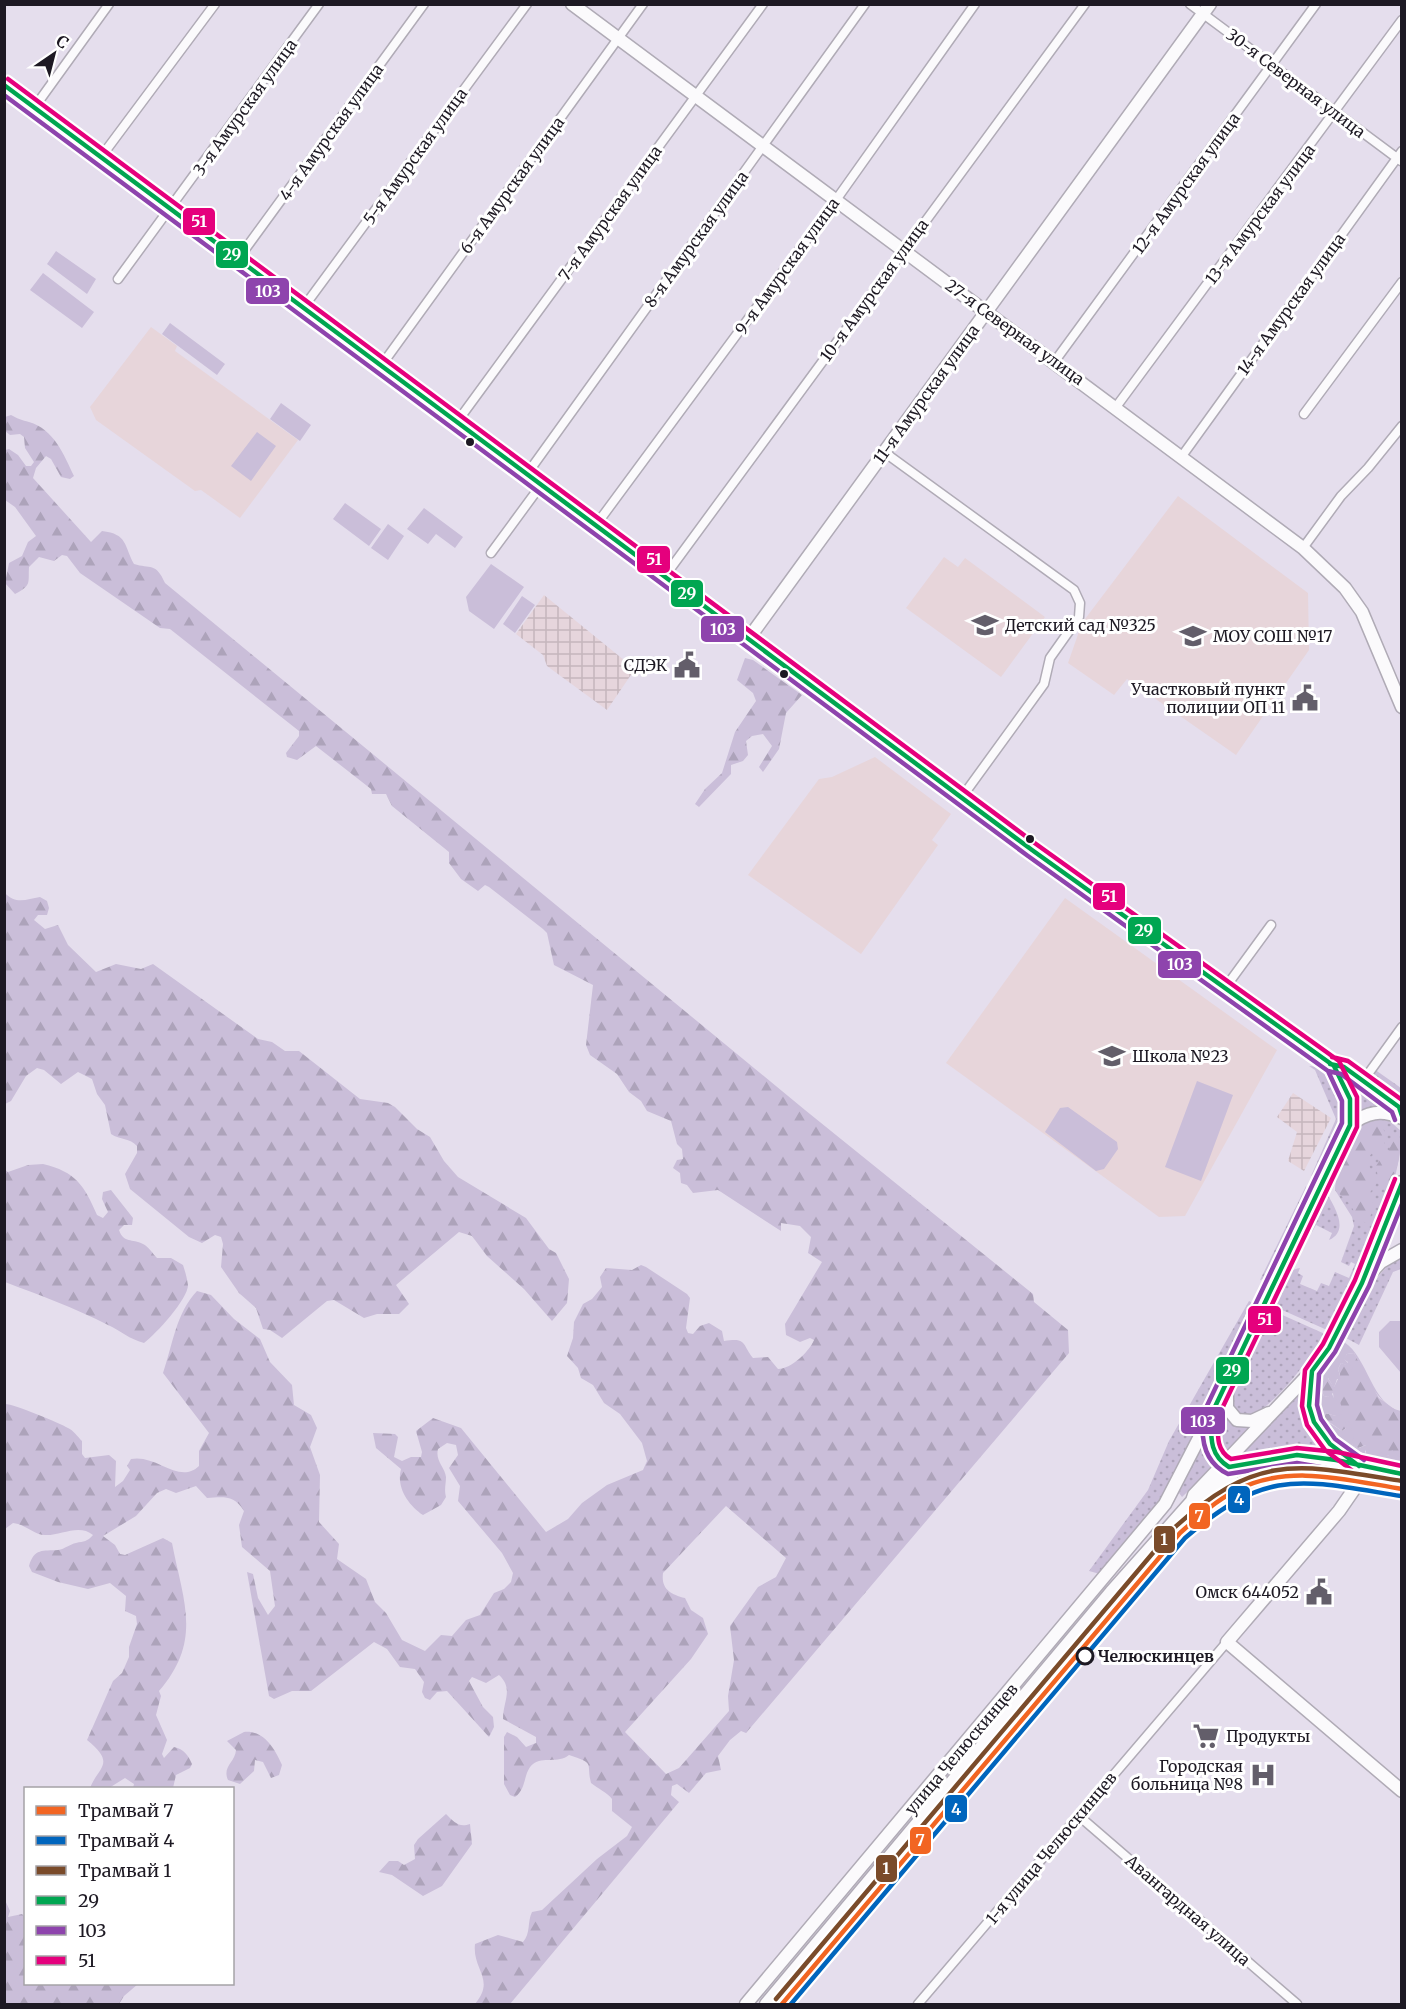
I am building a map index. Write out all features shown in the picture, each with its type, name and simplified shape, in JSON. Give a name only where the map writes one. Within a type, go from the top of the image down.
[{"type":"main road","name":"27-я Северная улица","points":[[572,4],[1055,361],[1303,548],[1345,588],[1362,612],[1401,707]]},
{"type":"main road","name":"11-я Амурская улица","points":[[749,638],[1207,9]]},
{"type":"main road","points":[[4,85],[962,797],[1334,1066],[1350,1099],[1350,1125],[1372,1113],[1401,1117],[1399,1107],[1344,1067],[1334,1066]]},
{"type":"main road","name":"улица Челюскинцев","points":[[746,2004],[1165,1504],[1228,1382],[1350,1125]]},
{"type":"main road","points":[[1192,1501],[1194,1495],[1265,1422],[1270,1412],[1312,1371],[1329,1348],[1362,1283],[1401,1182]]},
{"type":"main road","points":[[1362,1283],[1381,1262],[1401,1250]]},
{"type":"main road","points":[[1312,1371],[1309,1406],[1314,1422],[1330,1444],[1360,1467]]},
{"type":"main road","points":[[1228,1382],[1226,1403],[1233,1417],[1247,1422],[1270,1412]]},
{"type":"main road","points":[[1211,1415],[1211,1448],[1224,1465],[1241,1467]]},
{"type":"main road","points":[[1192,1501],[1200,1499],[1241,1467],[1266,1458],[1296,1455],[1401,1474]]},
{"type":"main road","name":"1-я улица Челюскинцев","points":[[1227,1642],[1339,1511],[1359,1482],[1360,1467]]},
{"type":"main road","name":"улица Челюскинцев","points":[[766,2004],[1111,1592],[1192,1501]]},
{"type":"main road","points":[[1100,1583],[1111,1592]]},
{"type":"main road","points":[[1227,1642],[1401,1791]]},
{"type":"main road","points":[[1014,1685],[1026,1694]]},
{"type":"main road","points":[[840,1892],[852,1902]]},
{"type":"street","points":[[34,108],[109,4]]},
{"type":"street","points":[[101,157],[215,4]]},
{"type":"street","name":"3-я Амурская улица","points":[[118,279],[320,4]]},
{"type":"street","name":"4-я Амурская улица","points":[[238,259],[424,4]]},
{"type":"street","name":"5-я Амурская улица","points":[[303,308],[527,4]]},
{"type":"street","name":"6-я Амурская улица","points":[[381,366],[643,4]]},
{"type":"street","name":"7-я Амурская улица","points":[[457,423],[763,4]]},
{"type":"street","name":"8-я Амурская улица","points":[[527,474],[865,4]]},
{"type":"street","name":"9-я Амурская улица","points":[[596,525],[836,200],[975,4]]},
{"type":"street","name":"10-я Амурская улица","points":[[665,576],[1085,4]]},
{"type":"street","name":"30-я Северная улица","points":[[1190,4],[1207,9],[1272,65],[1400,157]]},
{"type":"street","name":"12-я Амурская улица","points":[[1055,361],[1316,4]]},
{"type":"street","name":"13-я Амурская улица","points":[[1116,407],[1401,20]]},
{"type":"street","name":"14-я Амурская улица","points":[[1182,456],[1400,157]]},
{"type":"street","points":[[1304,414],[1401,282]]},
{"type":"street","points":[[1303,548],[1341,496],[1368,468],[1401,426]]},
{"type":"street","points":[[884,452],[1066,584],[1078,596],[1079,617],[1050,658],[1044,684],[962,797]]},
{"type":"street","points":[[491,553],[541,485]]},
{"type":"street","points":[[1225,988],[1271,926]]},
{"type":"street","points":[[1363,1081],[1401,1027]]},
{"type":"street","name":"1-я улица Челюскинцев","points":[[918,2004],[1227,1642]]},
{"type":"street","name":"Авангардная улица","points":[[1079,1816],[1297,2004]]},
{"type":"shaded area","points":[[151,327],[177,346],[175,351],[298,440],[240,518],[201,490],[195,491],[96,420],[90,407]]},
{"type":"shaded area","name":"МОУ СОШ №17","points":[[1178,496],[1308,593],[1309,650],[1236,755],[1127,679],[1114,695],[1068,663],[1082,623]]},
{"type":"shaded area","name":"Детский сад №325","points":[[944,557],[958,567],[965,558],[1045,617],[1001,677],[906,608]]},
{"type":"shaded area","points":[[544,595],[635,669],[607,710],[547,666],[543,655],[516,634]]},
{"type":"shaded area","points":[[875,757],[951,814],[932,840],[938,845],[861,954],[748,875],[819,779],[832,777]]},
{"type":"shaded area","name":"Школа №23","points":[[1065,898],[1277,1050],[1185,1216],[1159,1217],[946,1063]]},
{"type":"shaded area","points":[[1293,1093],[1331,1118],[1304,1171],[1288,1161],[1297,1132],[1277,1117]]},
{"type":"green space","points":[[56,251],[96,279],[87,294],[47,264]]},
{"type":"green space","points":[[43,273],[94,312],[82,328],[30,290]]},
{"type":"green space","points":[[170,323],[225,364],[217,375],[162,334]]},
{"type":"green space","points":[[281,403],[311,425],[300,441],[270,419]]},
{"type":"green space","points":[[11,415],[38,425],[52,437],[74,476],[70,479],[61,477],[51,459],[46,456],[36,468],[33,478],[91,542],[102,531],[121,538],[134,564],[159,572],[165,583],[805,1110],[1033,1294],[1034,1302],[1068,1330],[1069,1353],[746,1733],[741,1731],[730,1740],[718,1756],[721,1770],[706,1773],[689,1793],[677,1784],[672,1786],[671,1795],[679,1802],[510,2004],[475,2004],[481,1995],[483,1981],[475,1953],[475,1944],[498,1935],[523,1942],[527,1935],[532,1912],[542,1910],[597,1859],[627,1836],[632,1827],[612,1811],[612,1799],[591,1783],[587,1762],[569,1755],[560,1759],[541,1760],[530,1767],[519,1794],[515,1797],[510,1795],[504,1784],[504,1737],[507,1732],[517,1737],[526,1747],[536,1743],[536,1737],[503,1719],[507,1690],[499,1675],[486,1683],[472,1677],[469,1681],[483,1707],[493,1717],[494,1727],[489,1737],[447,1691],[437,1692],[430,1700],[425,1698],[422,1692],[424,1682],[415,1669],[400,1667],[387,1649],[374,1642],[311,1691],[292,1691],[274,1699],[269,1696],[247,1572],[253,1574],[258,1598],[268,1615],[275,1606],[270,1571],[242,1547],[239,1525],[244,1511],[240,1506],[228,1498],[207,1498],[196,1486],[176,1493],[166,1489],[157,1493],[136,1516],[103,1536],[115,1545],[120,1554],[125,1555],[163,1538],[172,1543],[184,1602],[185,1637],[181,1655],[173,1672],[159,1691],[161,1696],[156,1715],[167,1740],[162,1754],[164,1758],[174,1747],[185,1753],[192,1764],[190,1768],[176,1775],[173,1787],[133,1787],[134,1784],[125,1778],[111,1787],[90,1787],[103,1765],[103,1760],[96,1748],[87,1740],[113,1681],[122,1673],[129,1657],[129,1647],[137,1624],[136,1616],[125,1611],[126,1596],[110,1583],[88,1589],[58,1582],[32,1572],[29,1566],[36,1553],[61,1549],[87,1540],[93,1535],[76,1530],[41,1535],[13,1523],[5,1529],[5,1404],[70,1429],[82,1441],[82,1454],[85,1458],[109,1455],[116,1461],[115,1487],[123,1481],[130,1470],[127,1466],[131,1459],[150,1461],[176,1471],[191,1471],[199,1466],[199,1451],[209,1433],[163,1373],[184,1309],[197,1291],[211,1295],[234,1319],[260,1339],[270,1362],[292,1385],[294,1405],[311,1415],[317,1428],[310,1447],[320,1475],[319,1522],[339,1544],[337,1559],[366,1579],[375,1602],[386,1613],[402,1640],[425,1651],[441,1635],[452,1636],[466,1620],[480,1615],[494,1593],[504,1589],[511,1582],[513,1573],[502,1553],[458,1501],[460,1486],[449,1468],[458,1455],[456,1445],[447,1443],[438,1449],[438,1457],[446,1477],[446,1497],[441,1505],[423,1515],[404,1495],[400,1482],[401,1469],[376,1448],[373,1433],[395,1434],[398,1437],[394,1457],[402,1461],[411,1457],[421,1457],[422,1452],[416,1431],[433,1418],[461,1428],[546,1532],[568,1519],[582,1503],[607,1485],[643,1470],[647,1461],[642,1443],[620,1414],[604,1403],[593,1385],[581,1378],[578,1368],[567,1356],[573,1338],[574,1322],[583,1304],[592,1299],[602,1287],[600,1277],[606,1268],[632,1270],[641,1265],[646,1267],[690,1298],[686,1328],[688,1333],[693,1334],[700,1326],[709,1323],[722,1331],[724,1341],[740,1341],[753,1358],[768,1357],[778,1369],[799,1359],[814,1340],[810,1338],[800,1342],[786,1335],[785,1324],[822,1262],[808,1253],[811,1237],[800,1226],[781,1223],[781,1231],[718,1190],[693,1193],[687,1185],[681,1183],[680,1173],[673,1168],[677,1160],[683,1159],[682,1149],[677,1144],[671,1121],[647,1111],[641,1101],[629,1092],[617,1074],[590,1055],[586,1045],[593,985],[554,965],[547,933],[489,887],[485,885],[478,891],[461,879],[449,863],[449,852],[392,806],[386,794],[372,794],[371,789],[316,746],[297,760],[287,757],[286,753],[299,736],[299,731],[170,629],[160,628],[80,573],[67,556],[62,555],[54,561],[39,557],[29,567],[27,586],[15,594],[5,583],[9,563],[22,556],[28,542],[36,536],[15,507],[5,500],[5,450],[9,449],[18,455],[26,466],[31,466],[34,462],[25,448],[24,437],[20,434],[10,435],[5,431],[5,417]],"holes":[[[726,1506],[786,1558],[776,1577],[758,1587],[730,1626],[734,1660],[728,1696],[729,1711],[679,1768],[666,1774],[625,1732],[691,1659],[708,1634],[703,1618],[691,1610],[685,1598],[671,1593],[665,1587],[663,1573]]]},
{"type":"green space","points":[[257,432],[276,446],[251,481],[231,466]]},
{"type":"green space","points":[[345,503],[381,529],[369,546],[333,519]]},
{"type":"green space","points":[[424,508],[463,537],[455,548],[436,534],[428,544],[407,529]]},
{"type":"green space","points":[[388,524],[404,536],[388,560],[371,548]]},
{"type":"green space","points":[[491,564],[524,587],[494,629],[469,611],[466,597]]},
{"type":"green space","points":[[522,596],[535,605],[515,633],[503,624]]},
{"type":"green space","points":[[745,658],[753,660],[802,695],[786,713],[779,749],[763,772],[759,767],[772,746],[763,734],[752,736],[746,741],[748,755],[743,761],[731,765],[731,774],[699,807],[695,804],[705,789],[722,773],[735,732],[756,701],[753,693],[737,680]]},
{"type":"green space","points":[[5,893],[17,900],[40,897],[47,901],[49,908],[47,915],[38,915],[34,920],[45,929],[58,925],[68,945],[96,972],[116,964],[141,969],[153,964],[258,1039],[272,1042],[285,1051],[299,1051],[360,1099],[388,1103],[395,1107],[417,1129],[430,1137],[444,1161],[458,1177],[526,1218],[549,1249],[556,1253],[569,1279],[567,1303],[552,1321],[524,1289],[487,1256],[472,1236],[459,1232],[396,1285],[409,1304],[399,1314],[377,1314],[364,1318],[334,1300],[327,1301],[282,1338],[270,1330],[263,1329],[256,1308],[239,1293],[221,1267],[223,1244],[221,1237],[215,1235],[202,1243],[189,1237],[130,1189],[125,1174],[137,1153],[137,1146],[111,1134],[105,1105],[97,1094],[92,1079],[78,1072],[61,1084],[44,1070],[37,1068],[26,1076],[11,1101],[5,1104]]},
{"type":"green space","points":[[1309,1066],[1322,1071],[1339,1087],[1344,1098],[1345,1111],[1331,1149],[1318,1172],[1311,1176],[1336,1119],[1315,1070]]},
{"type":"green space","points":[[1374,1069],[1401,1088],[1401,1102],[1374,1081],[1372,1073]]},
{"type":"green space","points":[[1341,1071],[1393,1110],[1375,1106],[1356,1114],[1354,1092]]},
{"type":"green space","points":[[1197,1081],[1233,1095],[1201,1181],[1165,1167]]},
{"type":"green space","points":[[1068,1107],[1117,1142],[1118,1149],[1104,1169],[1096,1171],[1045,1132],[1060,1108]]},
{"type":"green space","points":[[1376,1117],[1385,1132],[1384,1154],[1389,1151],[1393,1136],[1398,1136],[1400,1156],[1387,1187],[1378,1178],[1376,1166],[1380,1160],[1379,1157],[1372,1153],[1367,1160],[1376,1184],[1369,1194],[1374,1205],[1368,1224],[1358,1219],[1350,1204],[1335,1190],[1338,1165],[1358,1126]]},
{"type":"green space","points":[[1386,1118],[1401,1131],[1394,1182],[1376,1234],[1327,1330],[1271,1305],[1281,1282],[1294,1270],[1300,1268],[1298,1273],[1303,1276],[1300,1284],[1317,1291],[1321,1283],[1329,1286],[1335,1272],[1349,1278],[1355,1264],[1351,1262],[1349,1266],[1341,1262],[1354,1226],[1352,1217],[1335,1190],[1338,1165],[1358,1126],[1365,1120]]},
{"type":"green space","points":[[43,1164],[64,1171],[78,1181],[97,1215],[103,1218],[108,1212],[102,1199],[103,1192],[111,1190],[133,1218],[132,1225],[124,1225],[119,1230],[123,1237],[145,1245],[157,1258],[171,1258],[183,1265],[188,1285],[183,1299],[144,1343],[83,1313],[5,1282],[5,1170],[8,1172],[28,1165]]},
{"type":"green space","points":[[1306,1186],[1308,1192],[1267,1278],[1260,1280]]},
{"type":"green space","points":[[1325,1190],[1336,1210],[1340,1224],[1335,1236],[1329,1240],[1332,1233],[1316,1225],[1312,1232],[1309,1225]]},
{"type":"green space","points":[[1401,1256],[1401,1269],[1393,1272],[1359,1345],[1346,1338],[1374,1282],[1391,1263]]},
{"type":"green space","points":[[1249,1301],[1255,1304],[1201,1423],[1163,1496],[1100,1574],[1089,1571],[1148,1490],[1169,1441]]},
{"type":"green space","points":[[1269,1309],[1325,1334],[1300,1370],[1280,1393],[1259,1412],[1247,1419],[1232,1411],[1231,1395]]},
{"type":"green space","points":[[1390,1321],[1401,1321],[1401,1373],[1379,1347],[1379,1332]]},
{"type":"green space","points":[[1344,1342],[1359,1358],[1383,1400],[1391,1407],[1401,1411],[1401,1414],[1385,1403],[1379,1396],[1354,1353],[1347,1354],[1344,1359],[1353,1368],[1350,1373],[1346,1365],[1341,1363],[1338,1369],[1341,1379],[1337,1379],[1334,1388],[1328,1378],[1323,1381],[1321,1390],[1324,1396],[1328,1397],[1331,1392],[1334,1398],[1340,1401],[1343,1414],[1336,1416],[1325,1413],[1322,1418],[1342,1431],[1346,1428],[1343,1423],[1349,1421],[1354,1438],[1353,1446],[1359,1448],[1366,1445],[1370,1448],[1365,1451],[1366,1455],[1378,1458],[1380,1452],[1389,1456],[1392,1450],[1401,1458],[1401,1468],[1371,1462],[1350,1454],[1330,1437],[1320,1421],[1315,1404],[1317,1385]]},
{"type":"green space","points":[[1354,1353],[1379,1398],[1401,1414],[1401,1458],[1384,1455],[1378,1458],[1366,1455],[1366,1445],[1358,1448],[1353,1446],[1346,1428],[1342,1431],[1322,1417],[1325,1413],[1336,1416],[1333,1393],[1328,1397],[1324,1396],[1321,1390],[1323,1381],[1327,1377],[1334,1387],[1340,1375],[1338,1369],[1341,1363],[1347,1365],[1348,1362],[1343,1359],[1347,1354]]},
{"type":"green space","points":[[1305,1388],[1304,1410],[1307,1420],[1317,1437],[1342,1457],[1285,1451],[1257,1453],[1232,1464]]},
{"type":"green space","points":[[1223,1411],[1252,1425],[1224,1458],[1216,1441],[1218,1422]]},
{"type":"green space","points":[[1205,1439],[1217,1464],[1182,1497],[1179,1493]]},
{"type":"green space","points":[[244,1732],[257,1734],[268,1742],[282,1765],[279,1775],[271,1778],[263,1762],[255,1760],[254,1771],[240,1784],[228,1780],[227,1771],[236,1750],[227,1741]]},
{"type":"green space","points":[[446,1814],[460,1825],[470,1824],[472,1844],[442,1886],[423,1896],[392,1875],[379,1872],[389,1861],[398,1861],[404,1865],[415,1859],[414,1845],[418,1839]]},
{"type":"green space","points":[[5,1900],[10,1911],[8,1917],[22,1914],[24,1916],[24,1985],[137,1985],[124,1996],[119,2004],[5,2004]]},
{"type":"tram line","name":"1","points":[[776,1999],[1174,1528],[1204,1503],[1230,1486],[1255,1475],[1280,1470],[1306,1468],[1334,1470],[1402,1481]]},
{"type":"tram line","name":"7","points":[[782,2004],[1180,1533],[1199,1516],[1235,1491],[1275,1478],[1317,1476],[1402,1489]]},
{"type":"tram line","name":"4","points":[[791,2004],[1185,1538],[1214,1515],[1240,1499],[1263,1489],[1286,1484],[1336,1486],[1401,1496]]},
{"type":"transit line","name":"51","points":[[8,79],[1036,844],[1339,1061],[1357,1097],[1357,1127],[1218,1417],[1218,1441],[1222,1451],[1231,1459],[1297,1448],[1337,1452],[1402,1466]]},
{"type":"transit line","name":"29","points":[[4,85],[1032,850],[1334,1066],[1350,1099],[1350,1125],[1211,1415],[1212,1445],[1218,1457],[1229,1467],[1297,1455],[1336,1460],[1402,1474]]},
{"type":"transit line","name":"103","points":[[4,95],[1028,856],[1328,1071],[1342,1101],[1342,1123],[1204,1412],[1203,1439],[1208,1456],[1213,1463],[1228,1474],[1297,1463],[1401,1481]]},
{"type":"transit line","name":"51","points":[[1332,1057],[1348,1061],[1402,1100]]},
{"type":"transit line","name":"29","points":[[1330,1064],[1344,1067],[1399,1107],[1402,1116]]},
{"type":"transit line","name":"103","points":[[1328,1071],[1341,1074],[1392,1112],[1395,1120]]},
{"type":"transit line","name":"51","points":[[1354,1472],[1325,1450],[1307,1425],[1302,1406],[1305,1370],[1323,1344],[1355,1280],[1395,1179]]},
{"type":"transit line","name":"29","points":[[1359,1466],[1330,1444],[1314,1422],[1309,1406],[1312,1371],[1329,1348],[1362,1283],[1402,1183]]},
{"type":"transit line","name":"103","points":[[1364,1460],[1335,1439],[1321,1419],[1317,1405],[1319,1374],[1335,1352],[1369,1286],[1402,1204]]},
{"type":"place","name":"Детский сад №325","points":[[985,625]]},
{"type":"place","name":"МОУ СОШ №17","points":[[1193,636]]},
{"type":"place","name":"СДЭК","points":[[687,665]]},
{"type":"place","name":"Участковый пункт полиции ОП 11","points":[[1305,698]]},
{"type":"place","name":"Школа №23","points":[[1112,1056]]},
{"type":"place","name":"Омск 644052","points":[[1319,1592]]},
{"type":"place","name":"Челюскинцев","points":[[1085,1656]]},
{"type":"place","name":"Продукты","points":[[1206,1736]]},
{"type":"place","name":"Городская больница №8","points":[[1263,1775]]}]
